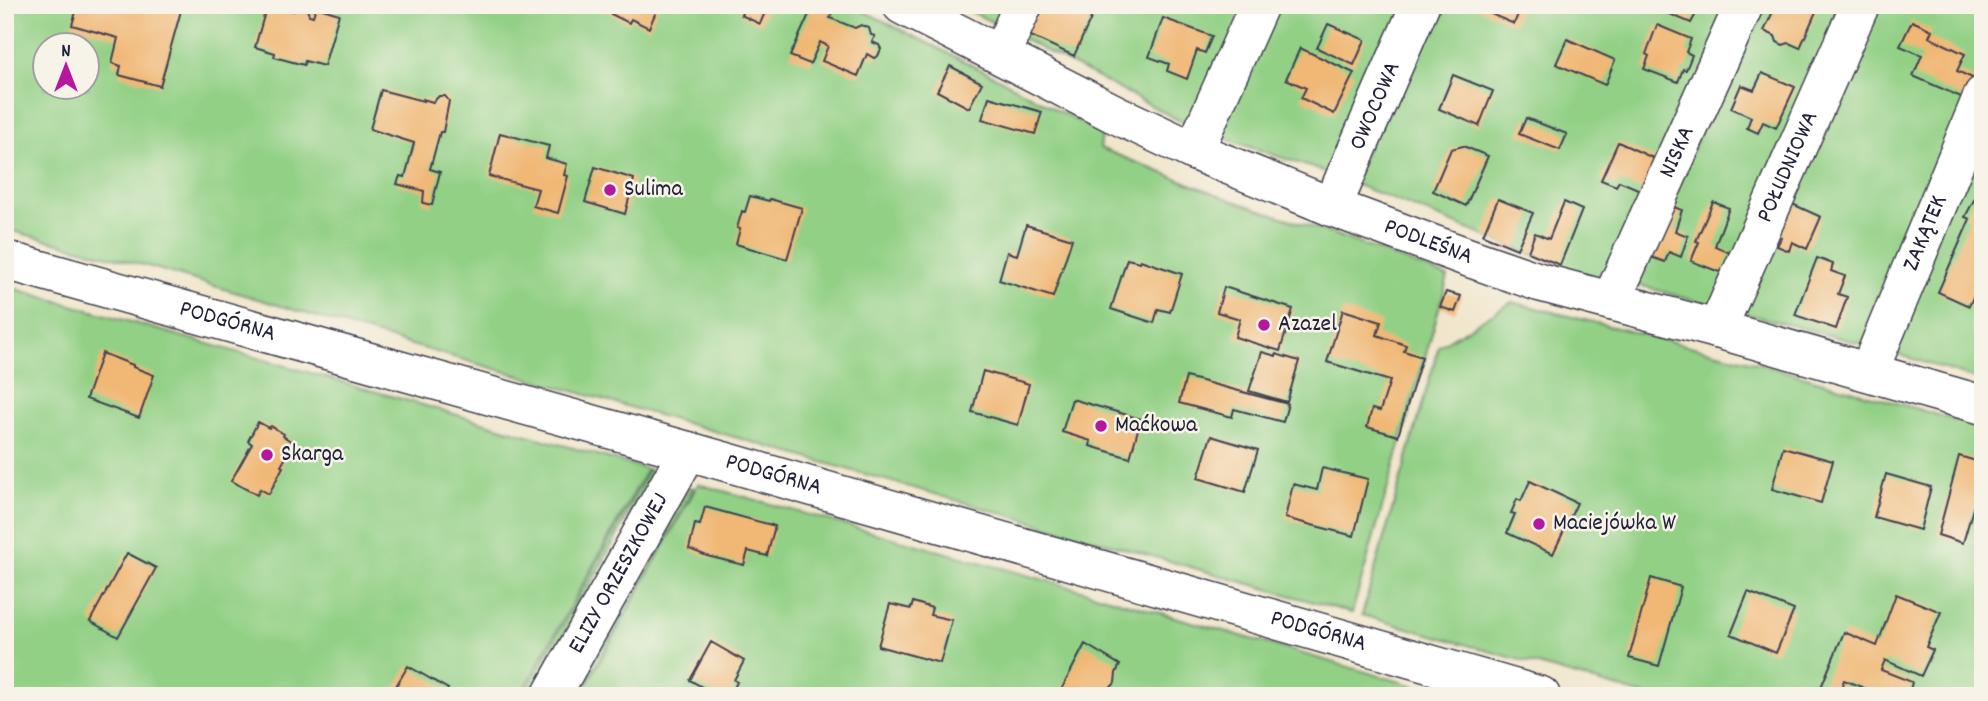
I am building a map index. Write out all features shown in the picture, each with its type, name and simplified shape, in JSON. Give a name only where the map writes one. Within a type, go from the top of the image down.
[{"type":"street","name":"PODLEŚNA","points":[[901,5],[1115,114],[1194,151],[1332,207],[1527,278],[1869,371],[1983,405]]},
{"type":"street","points":[[1001,54],[1023,5]]},
{"type":"street","points":[[1194,151],[1259,5]]},
{"type":"street","name":"OWOCOWA","points":[[1332,207],[1420,5]]},
{"type":"street","name":"NISKA","points":[[1611,301],[1744,5]]},
{"type":"street","name":"POŁUDNIOWA","points":[[1717,329],[1860,5]]},
{"type":"street","name":"ZAKĄTEK","points":[[1869,371],[1983,95]]},
{"type":"street","name":"PODGÓRNA","points":[[5,260],[688,451],[1468,685],[1541,696]]},
{"type":"street","name":"ELIZY ORZESZKOWEJ","points":[[551,696],[688,451]]},
{"type":"green space","points":[[5,5],[851,5],[996,77],[1102,134],[1100,148],[1231,200],[1339,236],[1448,277],[1352,613],[401,342],[151,267],[5,229]]},
{"type":"green space","points":[[957,5],[1015,5],[1000,26]]},
{"type":"green space","points":[[1034,5],[1249,5],[1194,128],[1021,38]]},
{"type":"green space","points":[[1268,5],[1408,5],[1331,174],[1214,135]]},
{"type":"green space","points":[[1431,5],[1735,5],[1604,277],[1568,269],[1352,183]]},
{"type":"green space","points":[[1754,5],[1851,5],[1717,307],[1636,284]]},
{"type":"green space","points":[[1869,5],[1983,5],[1983,47],[1980,52],[1983,54],[1983,75],[1938,177],[1925,181],[1930,192],[1863,344],[1736,311]]},
{"type":"green space","points":[[1983,114],[1983,381],[1891,352]]},
{"type":"green space","points":[[5,286],[647,469],[520,696],[5,696]]},
{"type":"green space","points":[[1512,302],[1754,362],[1983,428],[1983,696],[1647,696],[1362,615],[1439,346]]},
{"type":"green space","points":[[649,469],[651,473],[530,696],[523,696]]},
{"type":"green space","points":[[698,484],[1415,686],[1420,696],[581,696]]},
{"type":"green space","points":[[689,487],[694,488],[579,696],[573,696]]},
{"type":"building","points":[[78,5],[182,7],[160,86],[119,75],[121,66],[112,63],[118,38],[72,25]]},
{"type":"building","points":[[267,5],[294,11],[298,7],[307,9],[309,15],[313,16],[316,7],[339,14],[324,66],[305,61],[304,65],[274,57],[275,53],[255,47]]},
{"type":"building","points":[[585,5],[659,5],[649,28],[631,19],[629,23]]},
{"type":"building","points":[[745,5],[771,5],[760,24],[741,15]]},
{"type":"building","points":[[806,5],[836,5],[830,18],[855,28],[861,25],[869,28],[871,35],[875,36],[872,42],[881,49],[878,56],[874,58],[867,54],[858,76],[822,61],[828,46],[820,42],[810,64],[790,56],[812,8]]},
{"type":"building","points":[[1033,5],[1097,5],[1074,56],[1020,31]]},
{"type":"building","points":[[1478,5],[1522,5],[1514,24],[1477,8]]},
{"type":"building","points":[[1662,5],[1686,5],[1685,7],[1697,12],[1691,23],[1660,10]]},
{"type":"building","points":[[1776,5],[1819,5],[1800,48],[1789,43],[1783,45],[1777,42],[1775,36],[1764,31]]},
{"type":"building","points":[[1163,18],[1212,36],[1205,53],[1197,50],[1187,79],[1167,71],[1169,64],[1149,57]]},
{"type":"building","points":[[1912,21],[1932,30],[1929,37],[1965,54],[1957,71],[1979,81],[1970,101],[1913,76],[1922,55],[1900,46]]},
{"type":"building","points":[[1328,24],[1365,40],[1354,65],[1317,48]]},
{"type":"building","points":[[1657,25],[1691,39],[1686,52],[1692,55],[1678,82],[1644,69],[1649,56],[1646,54]]},
{"type":"building","points":[[1567,39],[1615,60],[1605,85],[1556,64]]},
{"type":"building","points":[[1300,48],[1354,73],[1334,114],[1301,98],[1306,88],[1286,79]]},
{"type":"building","points":[[950,66],[982,83],[969,108],[937,91]]},
{"type":"building","points":[[1762,73],[1795,87],[1776,128],[1763,122],[1758,133],[1747,128],[1751,117],[1731,108],[1741,85],[1754,90]]},
{"type":"building","points":[[1453,75],[1493,91],[1479,126],[1439,109]]},
{"type":"building","points":[[381,90],[433,102],[439,96],[445,96],[449,101],[443,132],[440,132],[430,169],[440,172],[432,205],[423,203],[424,191],[397,184],[400,176],[405,177],[414,143],[370,129]]},
{"type":"building","points":[[989,97],[1042,112],[1035,134],[982,119]]},
{"type":"building","points":[[1526,118],[1567,134],[1560,150],[1519,134]]},
{"type":"building","points":[[500,133],[549,146],[546,158],[567,164],[564,175],[568,176],[558,213],[533,206],[538,189],[489,176]]},
{"type":"building","points":[[1618,142],[1664,163],[1650,194],[1619,181],[1616,186],[1601,180]]},
{"type":"building","points":[[1463,146],[1488,156],[1466,206],[1433,191],[1451,149]]},
{"type":"building","name":"Sulima","points":[[595,167],[634,179],[625,214],[585,202]]},
{"type":"building","points":[[750,196],[802,208],[787,259],[736,244],[740,229],[737,228]]},
{"type":"building","points":[[1975,198],[1983,202],[1983,278],[1969,306],[1938,292],[1970,219],[1965,217]]},
{"type":"building","points":[[1498,199],[1533,213],[1517,249],[1483,235]]},
{"type":"building","points":[[1564,202],[1582,210],[1560,265],[1528,252],[1535,233],[1549,239]]},
{"type":"building","points":[[1713,202],[1729,208],[1715,246],[1730,253],[1722,273],[1691,261],[1699,242],[1696,241]]},
{"type":"building","points":[[1788,202],[1821,217],[1807,249],[1792,242],[1789,251],[1777,246],[1781,238],[1774,234]]},
{"type":"building","points":[[1663,203],[1682,210],[1675,231],[1688,236],[1681,257],[1669,252],[1665,262],[1651,257]]},
{"type":"building","points":[[1026,225],[1072,239],[1053,297],[999,280],[1007,252],[1017,255]]},
{"type":"building","points":[[1817,258],[1833,264],[1831,271],[1845,276],[1838,294],[1847,297],[1836,329],[1795,315]]},
{"type":"building","points":[[1127,259],[1140,260],[1182,274],[1170,312],[1158,309],[1154,323],[1111,309]]},
{"type":"building","points":[[1224,287],[1293,309],[1280,351],[1235,337],[1240,319],[1217,312]]},
{"type":"building","points":[[1446,292],[1461,296],[1455,312],[1440,307]]},
{"type":"building","points":[[1343,310],[1381,322],[1377,335],[1406,345],[1404,351],[1422,357],[1398,436],[1367,427],[1372,409],[1380,411],[1390,381],[1327,362]]},
{"type":"building","points":[[1262,352],[1299,361],[1287,402],[1249,391]]},
{"type":"building","points":[[102,353],[154,375],[139,418],[86,399]]},
{"type":"building","points":[[983,371],[1029,384],[1018,425],[972,412]]},
{"type":"building","points":[[1186,377],[1288,404],[1283,422],[1234,409],[1232,417],[1179,403]]},
{"type":"building","name":"Maćkowa","points":[[1072,399],[1141,419],[1130,458],[1090,446],[1091,441],[1062,432]]},
{"type":"building","name":"Skarga","points":[[258,422],[269,428],[271,426],[294,443],[269,494],[260,489],[257,495],[231,481],[252,444],[248,441]]},
{"type":"building","points":[[1211,436],[1258,450],[1245,492],[1198,478]]},
{"type":"building","points":[[1783,447],[1833,461],[1821,503],[1772,489]]},
{"type":"building","points":[[1959,456],[1983,463],[1983,474],[1963,543],[1938,535]]},
{"type":"building","points":[[1322,468],[1368,479],[1354,536],[1285,518],[1293,484],[1317,490]]},
{"type":"building","points":[[1886,474],[1931,487],[1920,530],[1874,517]]},
{"type":"building","name":"Maciejówka W","points":[[1530,481],[1577,503],[1553,554],[1507,533],[1515,514],[1511,513],[1517,499],[1521,501]]},
{"type":"building","points":[[705,507],[775,526],[767,556],[748,551],[744,565],[689,549],[695,524],[700,525]]},
{"type":"building","points":[[127,553],[156,568],[118,637],[90,621]]},
{"type":"building","points":[[1651,578],[1681,587],[1659,666],[1629,658]]},
{"type":"building","points":[[1748,592],[1794,610],[1776,653],[1731,634]]},
{"type":"building","points":[[1896,594],[1941,612],[1926,647],[1933,650],[1921,676],[1885,660],[1881,670],[1912,682],[1908,694],[1912,696],[1871,696],[1872,691],[1844,680],[1838,696],[1819,692],[1844,632],[1877,646]]},
{"type":"building","points":[[913,602],[932,608],[930,615],[952,620],[940,663],[878,646],[890,604],[911,609]]},
{"type":"building","points":[[711,642],[744,661],[734,680],[737,682],[730,696],[718,696],[690,680]]},
{"type":"building","points":[[1085,644],[1120,665],[1115,683],[1103,696],[1065,696],[1066,692],[1061,690]]},
{"type":"building","points":[[408,666],[448,689],[445,696],[390,696]]},
{"type":"place","name":"Sulima","points":[[610,190]]},
{"type":"place","name":"Azazel","points":[[1264,325]]},
{"type":"place","name":"Maćkowa","points":[[1101,426]]},
{"type":"place","name":"Skarga","points":[[267,455]]},
{"type":"place","name":"Maciejówka W","points":[[1539,524]]}]
